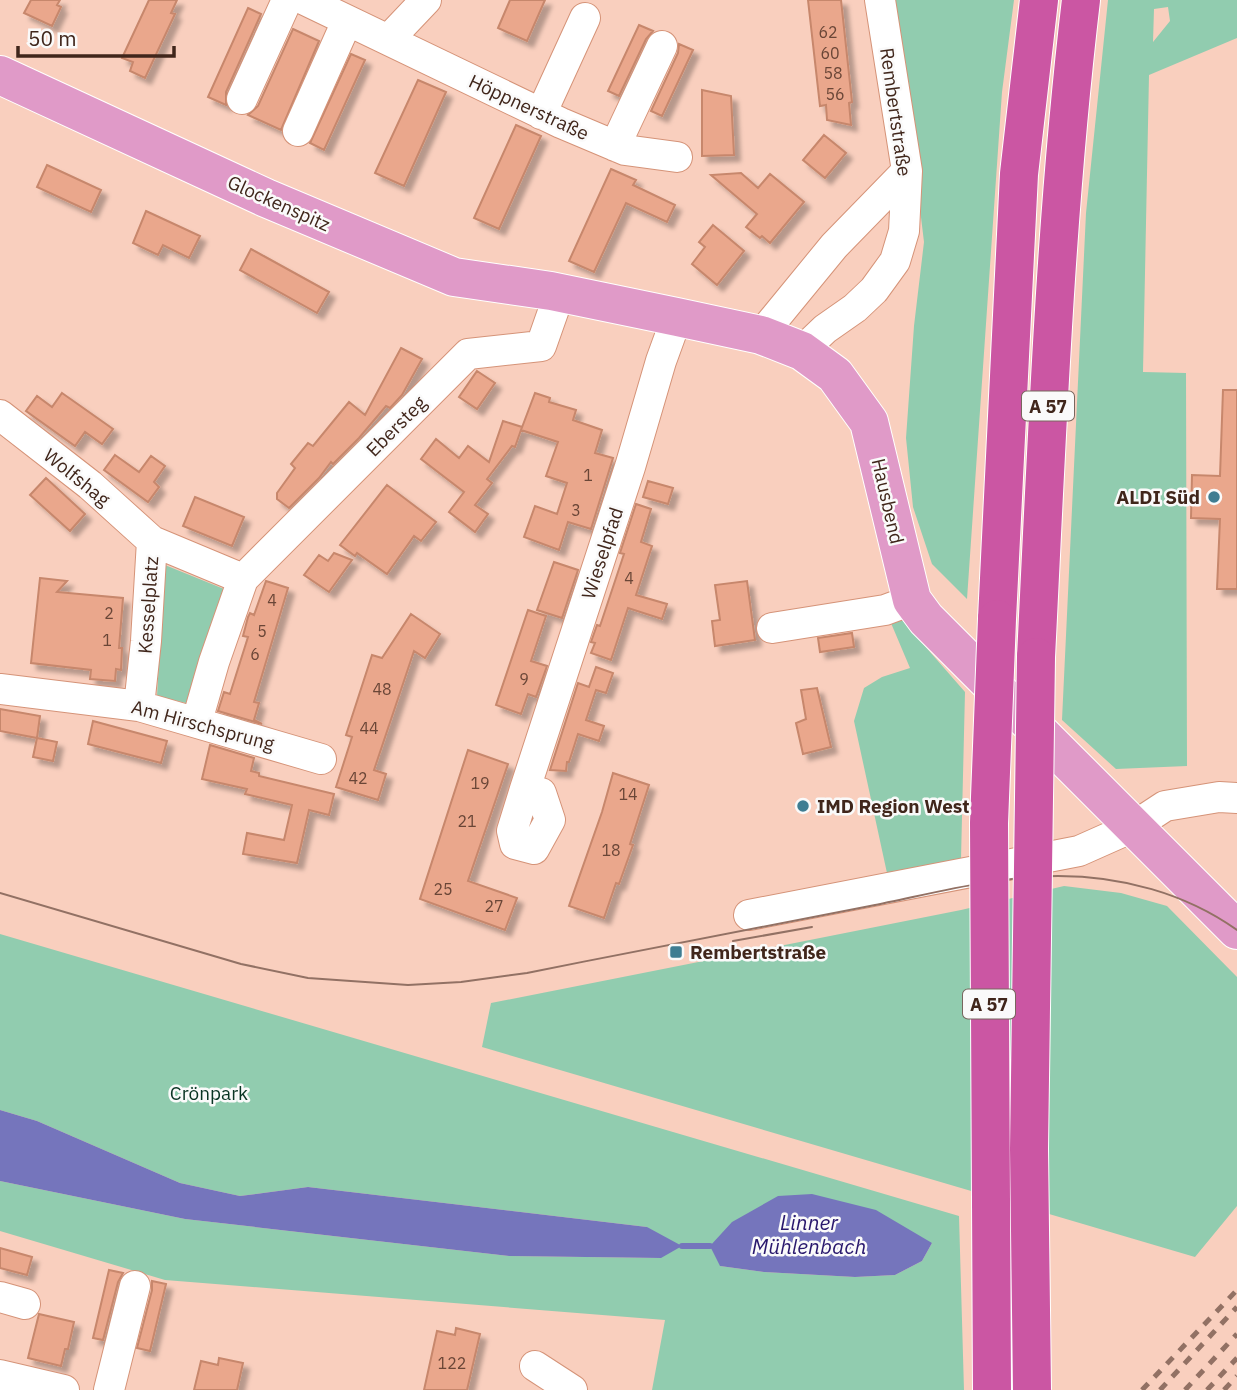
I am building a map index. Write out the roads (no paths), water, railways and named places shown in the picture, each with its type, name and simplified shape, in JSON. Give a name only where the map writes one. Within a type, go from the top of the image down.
[{"type":"highway","name":"A 57","points":[[992,1390],[989,823],[1019,174],[1039,0]]},
{"type":"highway","name":"A 57","points":[[1031,1390],[1029,1135],[1036,657],[1049,384],[1081,0]]},
{"type":"main road","name":"Glockenspitz","points":[[0,75],[266,198],[454,277],[562,302]]},
{"type":"main road","name":"Hausbend","points":[[562,302],[677,317],[761,335],[802,351],[835,375],[869,422],[912,600],[926,620],[1133,827],[1229,913]]},
{"type":"street","points":[[242,99],[287,0]]},
{"type":"street","name":"Höppnerstraße","points":[[304,0],[541,114],[615,146],[625,150],[677,157]]},
{"type":"street","points":[[388,40],[426,0]]},
{"type":"street","name":"Rembertstraße","points":[[802,351],[874,290],[895,261],[904,231],[907,172],[880,0]]},
{"type":"street","points":[[541,114],[585,18]]},
{"type":"street","points":[[298,131],[347,21]]},
{"type":"street","points":[[615,146],[662,46]]},
{"type":"street","points":[[761,335],[834,246],[907,172]]},
{"type":"street","name":"Ebersteg","points":[[243,579],[468,354],[541,346],[562,302]]},
{"type":"street","name":"Wieselpfad","points":[[524,789],[677,317]]},
{"type":"street","name":"Wolfshag","points":[[0,415],[90,485],[152,541]]},
{"type":"street","name":"Kesselplatz","points":[[139,706],[152,541],[243,579]]},
{"type":"street","points":[[197,721],[243,579]]},
{"type":"street","points":[[772,628],[885,610],[912,600]]},
{"type":"street","name":"Am Hirschsprung","points":[[0,689],[139,706],[321,759]]},
{"type":"street","points":[[749,915],[841,890],[1079,850],[1133,827],[1165,806],[1219,797],[1237,797]]},
{"type":"street","points":[[109,1390],[135,1286]]},
{"type":"street","points":[[535,1366],[572,1390]]},
{"type":"street","points":[[0,1375],[64,1390]]},
{"type":"water","points":[[0,1110],[37,1121],[180,1183],[240,1196],[308,1187],[647,1227],[682,1246],[661,1258],[509,1256],[185,1219],[0,1181]]},
{"type":"water","name":"Linner Mühlenbach","points":[[812,1194],[876,1210],[932,1243],[922,1261],[895,1275],[855,1277],[764,1272],[720,1266],[710,1246],[732,1222],[778,1196]]},
{"type":"waterway","name":"Linner Mühlenbach","points":[[682,1246],[710,1246]]},
{"type":"tram line","points":[[0,893],[241,964],[308,978],[408,985],[461,982],[527,973],[963,886],[1034,877],[1105,879],[1152,889],[1196,906],[1237,930]]},
{"type":"tram line","points":[[733,941],[812,927]]},
{"type":"railway","points":[[1142,1390],[1237,1290]]},
{"type":"railway","points":[[1160,1390],[1237,1307]]},
{"type":"railway","points":[[1185,1390],[1237,1334]]},
{"type":"railway","points":[[1207,1390],[1237,1358]]},
{"type":"railway","points":[[1224,1390],[1237,1376]]},
{"type":"place","name":"ALDI Süd","points":[[1214,497]]},
{"type":"place","name":"IMD Region West","points":[[803,806]]},
{"type":"place","name":"Rembertstraße","points":[[676,952]]},
{"type":"park label","name":"Crönpark","points":[[209,1093]]}]
